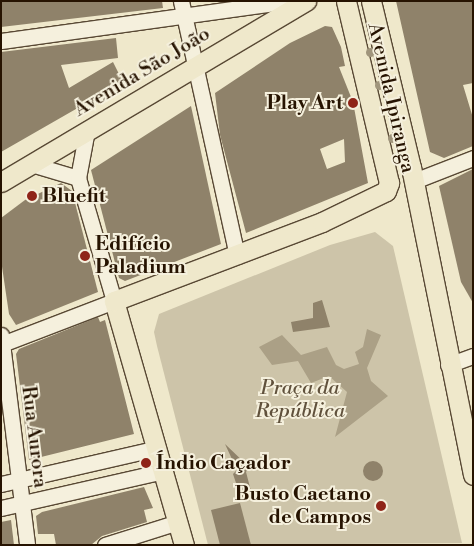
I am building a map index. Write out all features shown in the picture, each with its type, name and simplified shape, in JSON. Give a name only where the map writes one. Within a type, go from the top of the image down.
[{"type":"main road","name":"Avenida Ipiranga","points":[[237,256],[375,200],[388,182],[346,1]]},
{"type":"main road","name":"Avenida Ipiranga","points":[[371,1],[414,181]]},
{"type":"main road","name":"Avenida São João","points":[[1,182],[301,4]]},
{"type":"main road","points":[[1,166],[26,166]]},
{"type":"main road","points":[[414,181],[448,365],[473,475]]},
{"type":"main road","points":[[184,545],[158,448],[114,301],[237,256]]},
{"type":"street","points":[[1,40],[183,9],[283,2],[301,4]]},
{"type":"street","points":[[183,9],[197,65],[237,256]]},
{"type":"street","points":[[2,339],[114,301],[78,178],[88,130]]},
{"type":"street","points":[[414,181],[473,158]]},
{"type":"street","points":[[26,166],[78,178]]},
{"type":"street","name":"Rua Aurora","points":[[2,339],[27,545]]},
{"type":"street","points":[[448,365],[473,356]]},
{"type":"street","points":[[1,484],[158,448]]},
{"type":"street","points":[[94,463],[100,486]]},
{"type":"street","points":[[1,508],[164,471]]},
{"type":"street","points":[[105,545],[178,522]]},
{"type":"green space","name":"Praça da República","points":[[375,232],[393,246],[462,543],[208,545],[154,332],[159,314],[330,245]]},
{"type":"shaded area","points":[[367,329],[381,335],[367,368],[371,381],[388,396],[335,437],[347,392],[329,376],[311,383],[298,361],[272,365],[259,347],[282,335],[301,355],[327,347],[336,365],[344,369],[359,364],[355,352],[363,347]]},
{"type":"building","points":[[1,1],[162,1],[163,8],[1,27]]},
{"type":"building","points":[[396,1],[473,1],[473,83],[463,85],[473,118],[473,146],[444,158],[430,152]]},
{"type":"building","points":[[325,26],[332,27],[341,47],[345,66],[339,67],[353,102],[368,183],[246,233],[220,135],[215,93],[290,43]],"holes":[[[344,139],[345,162],[327,169],[320,149]]]},
{"type":"building","points":[[116,38],[118,58],[61,65],[69,88],[113,62],[123,82],[1,152],[1,52]]},
{"type":"building","points":[[191,106],[221,244],[125,281],[119,278],[91,170]]},
{"type":"building","points":[[473,169],[473,303],[461,282],[439,186]]},
{"type":"building","points":[[61,183],[72,191],[98,292],[16,325],[9,314],[1,260],[1,218],[25,200]]},
{"type":"building","points":[[322,300],[330,327],[293,332],[291,322],[313,318],[313,303]]},
{"type":"building","points":[[98,317],[100,322],[105,320],[134,434],[29,460],[16,354],[19,349]]},
{"type":"building","points":[[225,444],[249,467],[246,472],[252,495],[241,498],[233,474],[237,470]]},
{"type":"building","points":[[373,461],[380,464],[383,471],[380,478],[373,481],[366,478],[363,471],[366,464]]},
{"type":"building","points":[[144,487],[153,508],[144,510],[147,522],[102,536],[91,545],[56,545],[54,534],[38,534],[36,516],[42,512]]},
{"type":"building","points":[[240,503],[251,545],[220,545],[211,510]]},
{"type":"building","points":[[11,520],[14,545],[1,545],[1,522]]},
{"type":"place","name":"Play Art","points":[[353,103]]},
{"type":"place","name":"Bluefit","points":[[32,196]]},
{"type":"place","name":"Edifício Paladium","points":[[85,256]]},
{"type":"place","name":"Índio Caçador","points":[[146,463]]},
{"type":"place","name":"Busto Caetano de Campos","points":[[381,506]]}]
